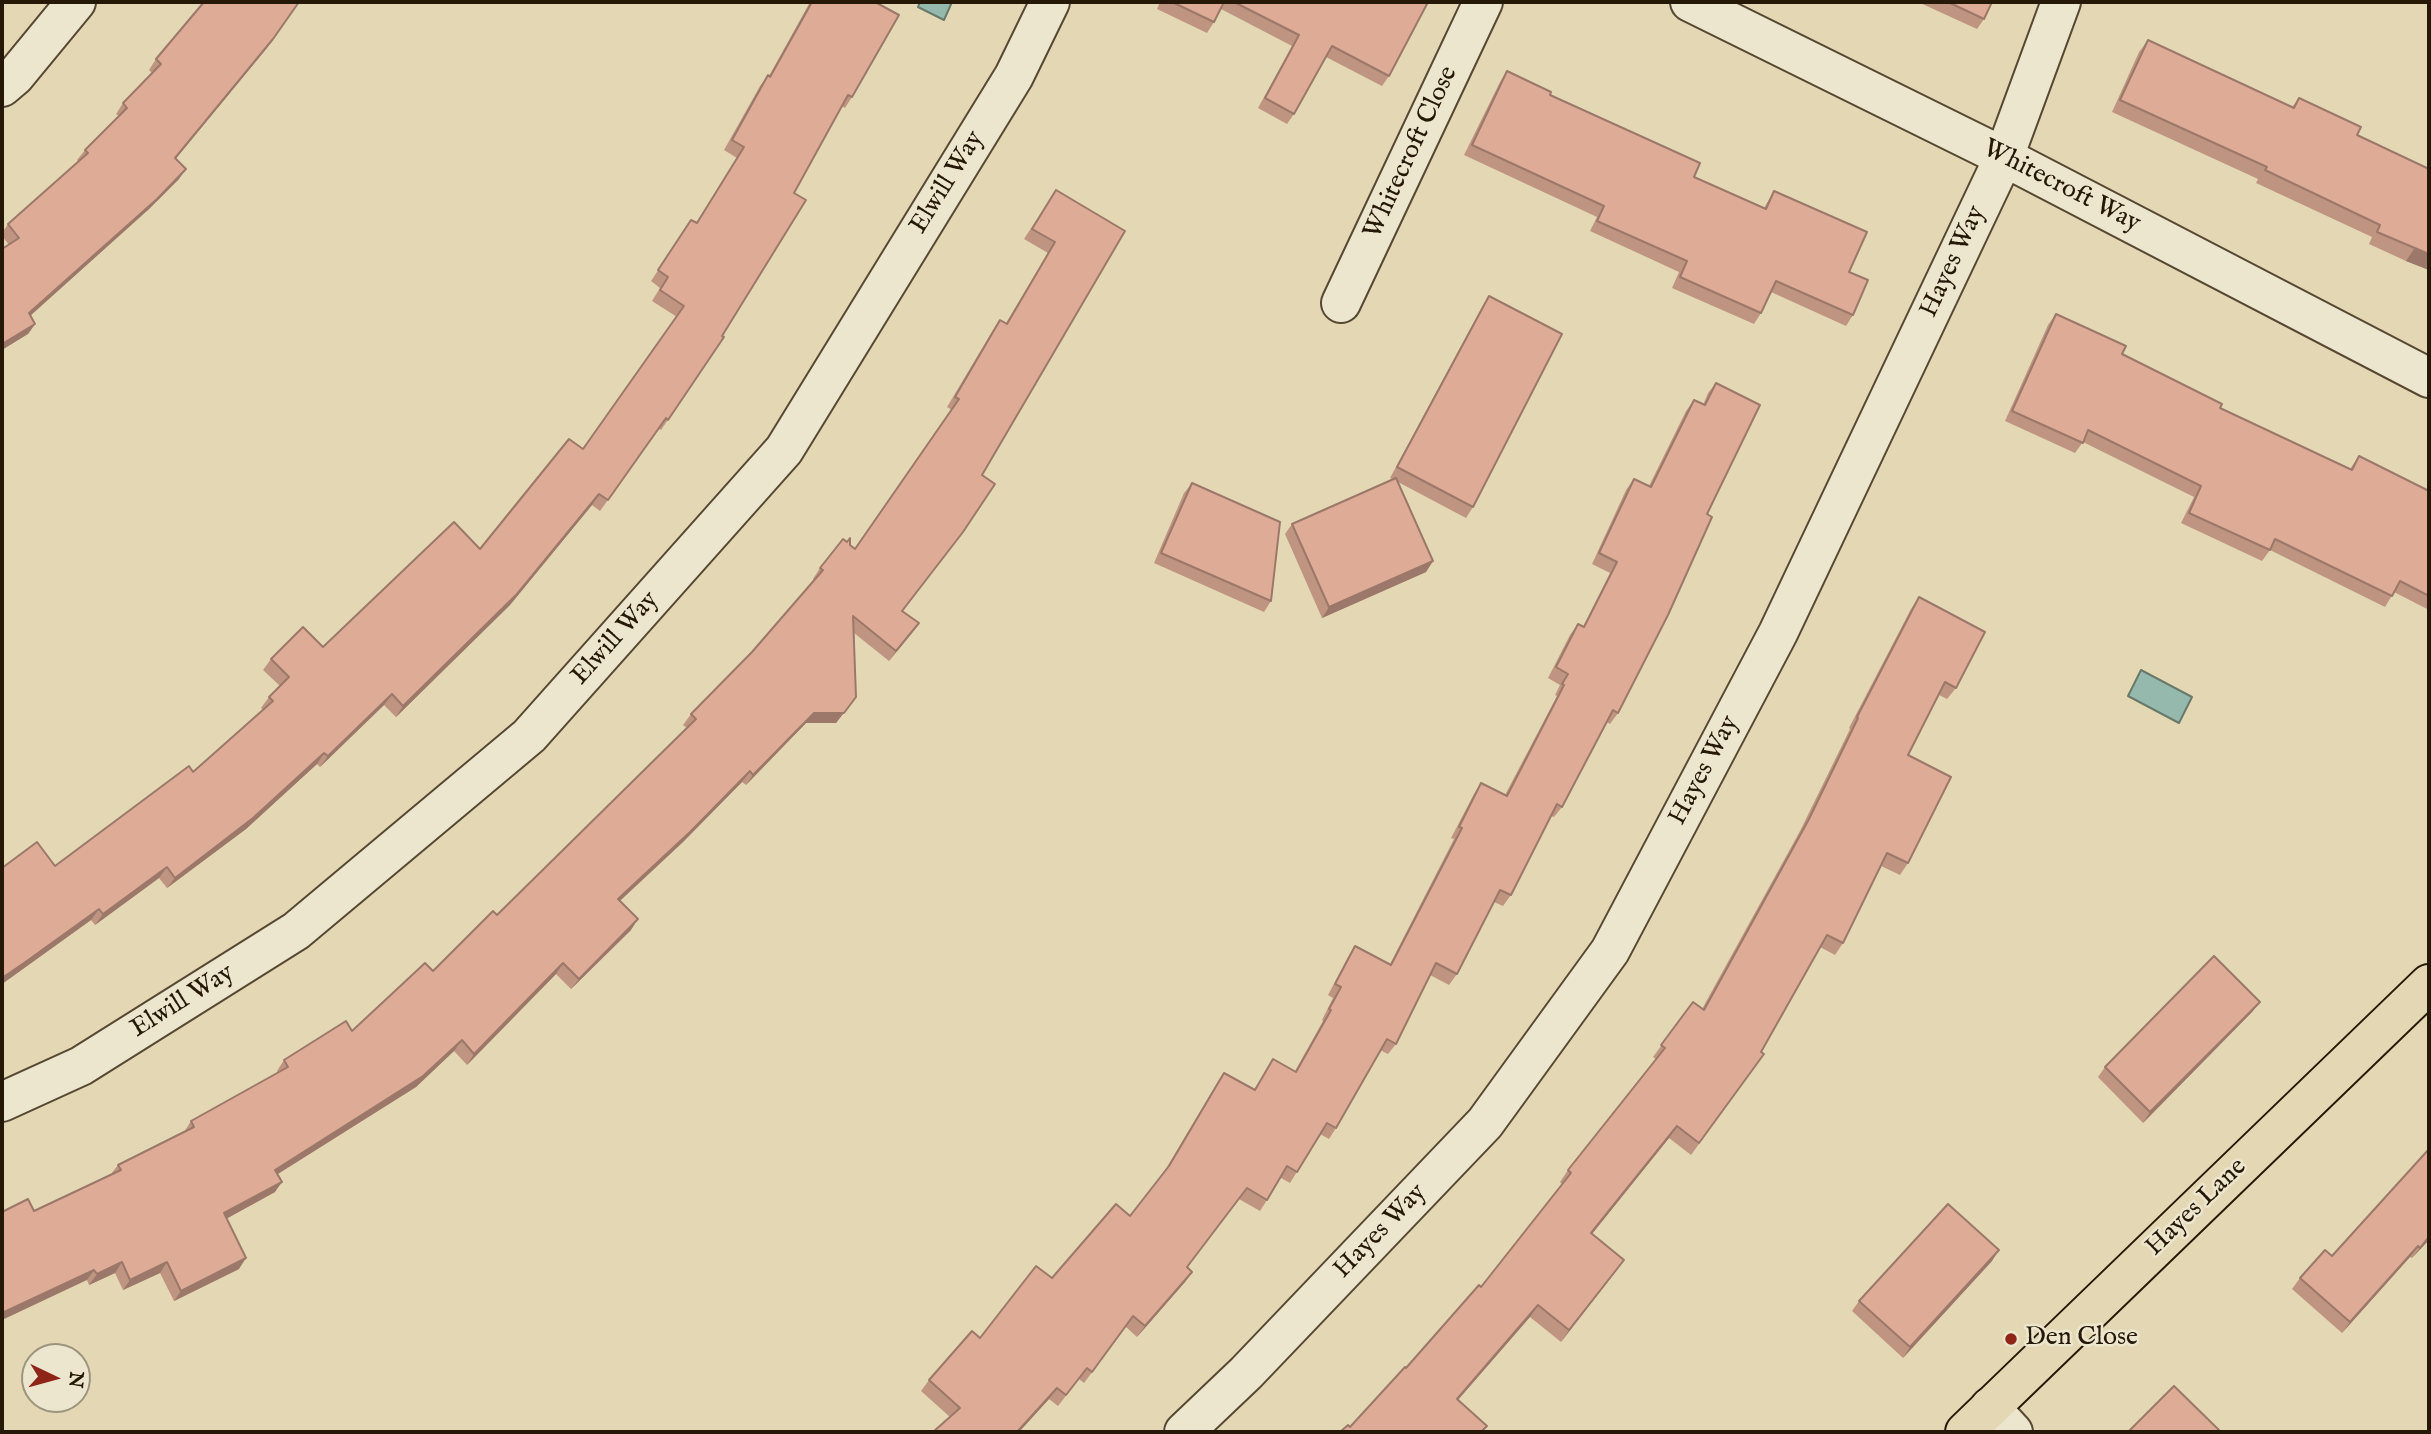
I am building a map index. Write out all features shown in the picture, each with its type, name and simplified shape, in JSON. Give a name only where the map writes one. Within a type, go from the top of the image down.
[{"type":"main road","name":"Hayes Lane","points":[[1989,1424],[2429,984]]},
{"type":"street","points":[[2,87],[15,76],[76,2]]},
{"type":"street","name":"Elwill Way","points":[[2,1102],[81,1066],[296,931],[529,736],[784,450],[1014,76],[1050,2]]},
{"type":"street","name":"Whitecroft Close","points":[[1341,303],[1483,2]]},
{"type":"street","name":"Whitecroft Way","points":[[1690,2],[2004,157],[2429,378]]},
{"type":"street","name":"Hayes Way","points":[[1184,1432],[1246,1373],[1485,1123],[1610,951],[1778,633],[2004,157],[2061,2]]},
{"type":"water","points":[[920,2],[952,2],[944,20],[918,7]]},
{"type":"water","points":[[2141,670],[2192,697],[2179,723],[2128,696]]},
{"type":"building","points":[[204,2],[299,2],[273,39],[175,158],[186,169],[157,199],[29,313],[35,324],[2,344],[2,249],[19,238],[8,224],[88,153],[85,150],[127,108],[123,103],[161,64],[156,59]]},
{"type":"building","points":[[812,2],[875,2],[899,15],[852,97],[848,95],[794,193],[806,200],[722,336],[724,337],[668,420],[666,418],[608,500],[599,494],[517,594],[403,706],[392,694],[328,756],[324,753],[253,818],[175,878],[167,867],[103,914],[99,909],[2,978],[2,868],[37,842],[55,866],[189,766],[193,772],[273,701],[269,697],[289,677],[271,659],[303,627],[323,647],[454,522],[480,549],[569,439],[583,449],[684,306],[660,290],[668,277],[658,270],[691,220],[697,223],[744,147],[732,140]]},
{"type":"building","points":[[1172,2],[1224,2],[1214,22]]},
{"type":"building","points":[[1234,2],[1427,4],[1389,76],[1332,46],[1294,114],[1265,98],[1299,35]]},
{"type":"building","points":[[1948,2],[1992,2],[1984,19]]},
{"type":"building","points":[[2148,40],[2294,108],[2299,98],[2361,127],[2357,135],[2429,169],[2429,254],[2377,232],[2380,225],[2265,170],[2267,167],[2120,100]]},
{"type":"building","points":[[1507,71],[1551,92],[1550,95],[1700,163],[1694,177],[1766,209],[1774,191],[1867,232],[1849,272],[1868,280],[1853,315],[1776,281],[1761,313],[1680,277],[1687,261],[1597,221],[1604,206],[1472,145]]},
{"type":"building","points":[[1056,190],[1125,231],[982,475],[995,484],[963,532],[902,611],[919,623],[896,651],[853,616],[856,697],[844,713],[814,713],[753,775],[750,771],[618,899],[638,919],[579,979],[563,963],[474,1054],[462,1040],[423,1076],[275,1170],[282,1182],[224,1213],[246,1258],[181,1291],[167,1262],[130,1280],[122,1262],[97,1274],[94,1270],[2,1313],[2,1212],[28,1199],[34,1211],[121,1170],[118,1165],[194,1127],[191,1121],[288,1067],[284,1060],[346,1021],[352,1031],[425,963],[433,971],[493,911],[497,915],[696,719],[691,714],[752,652],[823,570],[820,568],[843,539],[847,542],[850,538],[850,545],[855,549],[959,399],[955,397],[1000,320],[1007,324],[1055,242],[1032,229]]},
{"type":"building","points":[[1489,296],[1562,334],[1473,507],[1397,467]]},
{"type":"building","points":[[2056,314],[2126,346],[2122,354],[2222,404],[2220,408],[2352,470],[2359,456],[2429,491],[2429,596],[2400,581],[2392,596],[2275,539],[2270,550],[2189,513],[2201,486],[2088,430],[2083,443],[2012,411]]},
{"type":"building","points":[[1716,383],[1760,405],[1707,514],[1712,517],[1668,615],[1618,713],[1613,710],[1562,807],[1557,804],[1511,895],[1500,890],[1457,974],[1436,963],[1396,1044],[1387,1039],[1336,1128],[1327,1123],[1297,1172],[1287,1166],[1267,1200],[1247,1188],[1187,1267],[1192,1272],[1145,1326],[1133,1316],[1092,1372],[1087,1368],[1066,1395],[1057,1388],[1017,1432],[933,1432],[960,1408],[929,1380],[972,1331],[980,1338],[1036,1266],[1052,1278],[1116,1204],[1130,1216],[1169,1166],[1224,1073],[1255,1090],[1273,1059],[1296,1072],[1331,1010],[1329,1009],[1341,987],[1335,984],[1355,946],[1391,965],[1462,828],[1459,827],[1481,783],[1507,796],[1564,685],[1562,684],[1568,674],[1556,667],[1578,624],[1584,627],[1617,562],[1599,553],[1634,479],[1651,487],[1694,400],[1705,405]]},
{"type":"building","points":[[1396,478],[1433,561],[1329,607],[1292,524]]},
{"type":"building","points":[[1192,483],[1280,522],[1271,601],[1161,553]]},
{"type":"building","points":[[1919,597],[1985,632],[1956,688],[1945,682],[1908,755],[1951,777],[1908,863],[1887,853],[1843,943],[1827,935],[1761,1052],[1764,1054],[1699,1143],[1677,1126],[1591,1233],[1624,1260],[1569,1330],[1538,1305],[1457,1399],[1487,1426],[1481,1432],[1340,1432],[1348,1425],[1350,1427],[1479,1285],[1481,1287],[1571,1173],[1568,1170],[1665,1048],[1661,1045],[1693,1002],[1704,1010],[1809,819],[1857,717]]},
{"type":"building","points":[[2214,956],[2260,1002],[2150,1112],[2105,1067]]},
{"type":"building","points":[[2429,1149],[2429,1237],[2350,1322],[2300,1278],[2325,1250],[2332,1256]]},
{"type":"building","points":[[1948,1204],[1999,1250],[1910,1347],[1859,1301]]},
{"type":"building","points":[[2174,1386],[2221,1432],[2128,1432]]},
{"type":"place","name":"Den Close","points":[[2011,1339]]}]
